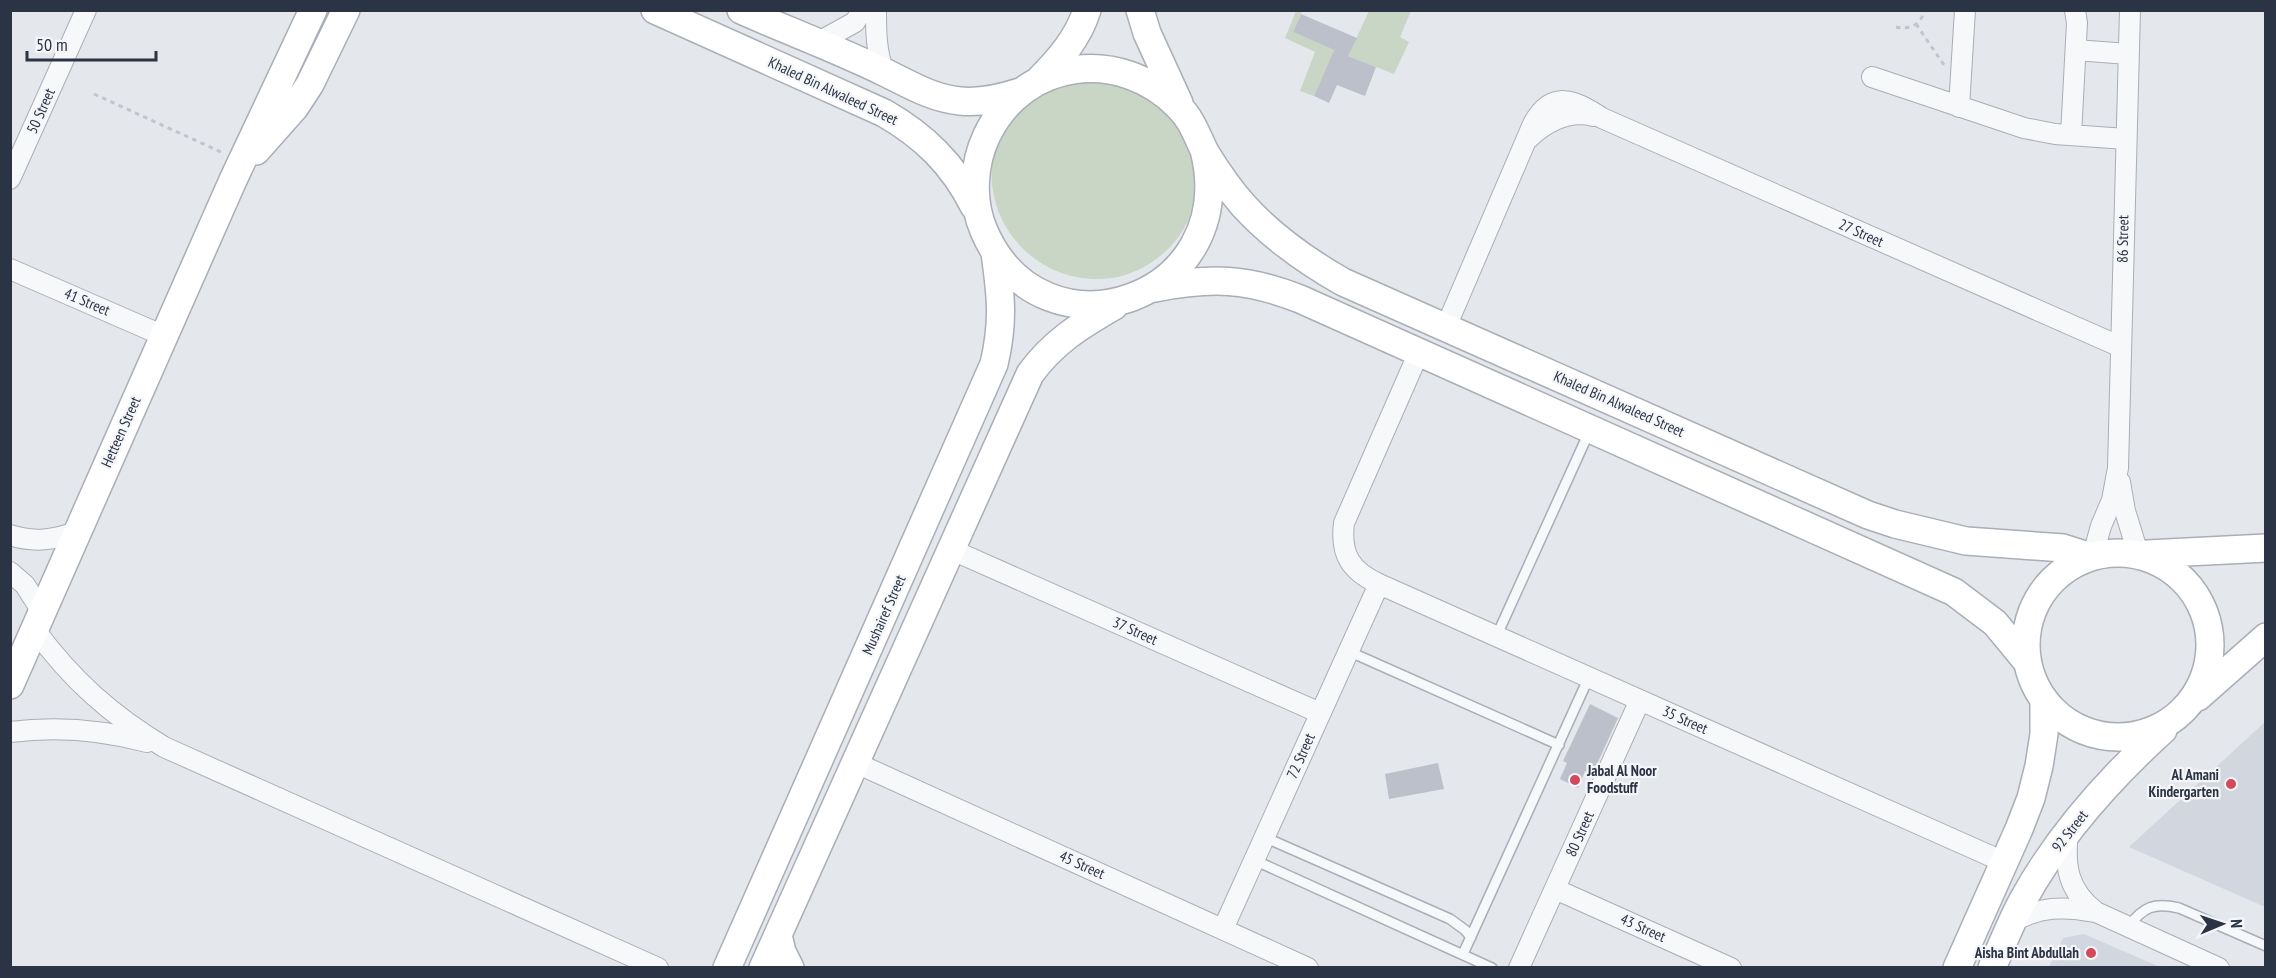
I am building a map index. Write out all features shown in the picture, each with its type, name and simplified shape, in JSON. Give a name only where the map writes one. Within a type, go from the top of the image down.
[{"type":"main road","name":"Hetteen Street","points":[[10,685],[238,171],[313,10]]},
{"type":"main road","name":"Hetteen Street","points":[[238,171],[295,107],[310,84],[346,10]]},
{"type":"main road","name":"Khaled Bin Alwaleed Street","points":[[655,10],[884,113],[908,127],[930,144],[949,165],[965,187],[978,212]]},
{"type":"main road","points":[[741,10],[884,72],[918,90],[939,97],[960,101],[993,99],[1083,69],[1105,69],[1147,82],[1166,94],[1182,110]]},
{"type":"main road","points":[[1087,10],[1074,38],[1059,60],[996,118],[986,135],[975,173],[978,212],[982,227],[995,253],[1024,283],[1051,297],[1081,304],[1102,305],[1122,301]]},
{"type":"main road","points":[[1140,10],[1147,33],[1182,110],[1195,129],[1209,167],[1209,202],[1199,236],[1180,266],[1153,288]]},
{"type":"main road","name":"Khaled Bin Alwaleed Street","points":[[1204,150],[1241,203],[1264,227],[1288,248],[1343,282],[1895,525],[1966,541],[2063,548],[2090,556]]},
{"type":"main road","name":"Mushairef Street","points":[[727,968],[994,364],[1000,339],[1002,314],[995,253]]},
{"type":"main road","points":[[763,968],[1030,374],[1043,356],[1075,328],[1122,301],[1153,288],[1183,282],[1213,280],[1243,282],[1272,288],[1954,592],[1995,623],[2028,663]]},
{"type":"main road","points":[[2265,548],[2141,554],[2123,551],[2090,556],[2064,569],[2045,588],[2032,611],[2026,636],[2028,663],[2034,682],[2044,700],[2062,718],[2084,731],[2108,737],[2133,737],[2157,729],[2184,710],[2265,638]]},
{"type":"main road","points":[[2141,554],[2171,568],[2193,589],[2207,616],[2211,647],[2205,677],[2184,710]]},
{"type":"main road","points":[[1956,968],[2027,808],[2039,766],[2044,734],[2044,700]]},
{"type":"main road","name":"92 Street","points":[[1992,968],[2032,885],[2068,833],[2104,789],[2184,710]]},
{"type":"main road","points":[[778,935],[782,952],[790,968]]},
{"type":"street","name":"50 Street","points":[[10,179],[86,10]]},
{"type":"street","points":[[817,44],[855,22],[862,10]]},
{"type":"street","points":[[876,10],[877,55],[884,72]]},
{"type":"street","points":[[1960,98],[1965,10]]},
{"type":"street","points":[[2071,135],[2077,23],[2075,10]]},
{"type":"street","name":"86 Street","points":[[2090,556],[2112,500],[2118,468],[2130,10]]},
{"type":"street","points":[[2076,50],[2128,54]]},
{"type":"street","points":[[1872,77],[1960,98],[2032,130],[2126,139]]},
{"type":"street","name":"27 Street","points":[[1446,327],[1540,111],[1562,100],[1575,102],[1602,118],[2121,347]]},
{"type":"street","name":"41 Street","points":[[10,269],[164,336]]},
{"type":"street","points":[[1372,581],[1341,569],[1332,549],[1333,537],[1347,513],[1419,352]]},
{"type":"street","name":"86 Street","points":[[2118,468],[2125,511],[2141,554]]},
{"type":"street","points":[[10,535],[33,540],[49,540],[78,531]]},
{"type":"street","name":"37 Street","points":[[950,549],[1320,713]]},
{"type":"street","points":[[10,572],[25,585],[56,658],[106,708],[164,747]]},
{"type":"street","name":"35 Street","points":[[1372,581],[2004,862]]},
{"type":"street","name":"72 Street","points":[[1223,929],[1348,651],[1372,581]]},
{"type":"street","name":"80 Street","points":[[1519,968],[1640,700]]},
{"type":"street","points":[[10,732],[59,729],[94,731],[130,737],[164,747],[658,968]]},
{"type":"street","name":"45 Street","points":[[856,763],[1298,965]]},
{"type":"street","points":[[2068,833],[2065,851],[2067,869],[2073,886],[2083,902],[2096,912],[2219,968]]},
{"type":"street","name":"43 Street","points":[[1555,889],[1710,963],[1731,968]]},
{"type":"street","points":[[2012,923],[2025,914],[2043,909],[2061,907],[2096,912]]},
{"type":"lane","points":[[1497,636],[1590,429]]},
{"type":"lane","points":[[1348,651],[1558,745]]},
{"type":"lane","points":[[1463,954],[1589,677]]},
{"type":"lane","points":[[1264,837],[1450,919],[1471,937]]},
{"type":"lane","points":[[1254,860],[1492,968]]},
{"type":"lane","points":[[2128,927],[2139,912],[2159,905],[2169,906],[2180,908],[2265,946]]},
{"type":"path","points":[[1896,27],[1903,28],[1917,24],[1924,10]]},
{"type":"path","points":[[1917,24],[1960,98]]},
{"type":"path","points":[[93,94],[238,171]]},
{"type":"shaded area","name":"Al Amani Kindergarten","points":[[2265,722],[2265,907],[2129,847]]},
{"type":"shaded area","name":"Aisha Bint Abdullah","points":[[2083,934],[2160,967],[2049,967],[2063,938]]},
{"type":"green space","points":[[1296,11],[1302,11],[1293,32],[1334,50],[1314,96],[1300,91],[1315,52],[1285,38]]},
{"type":"green space","points":[[1369,11],[1411,11],[1400,37],[1409,42],[1394,74],[1348,56]]},
{"type":"green space","points":[[1083,73],[1166,101],[1197,159],[1192,208],[1177,239],[1164,253],[1140,269],[1112,278],[1077,277],[1047,266],[1022,247],[1004,222],[993,193],[992,163],[1001,132],[1022,103]]},
{"type":"building","points":[[1301,14],[1357,38],[1348,56],[1376,67],[1365,96],[1337,85],[1329,103],[1314,96],[1334,50],[1293,32]]},
{"type":"building","points":[[1590,704],[1618,718],[1592,775],[1585,771],[1578,788],[1560,779],[1567,763],[1563,761]]},
{"type":"building","points":[[1438,763],[1444,789],[1389,799],[1385,774]]},
{"type":"place","name":"Jabal Al Noor Foodstuff","points":[[1575,780]]},
{"type":"place","name":"Al Amani Kindergarten","points":[[2231,784]]},
{"type":"place","name":"Aisha Bint Abdullah","points":[[2091,953]]}]
